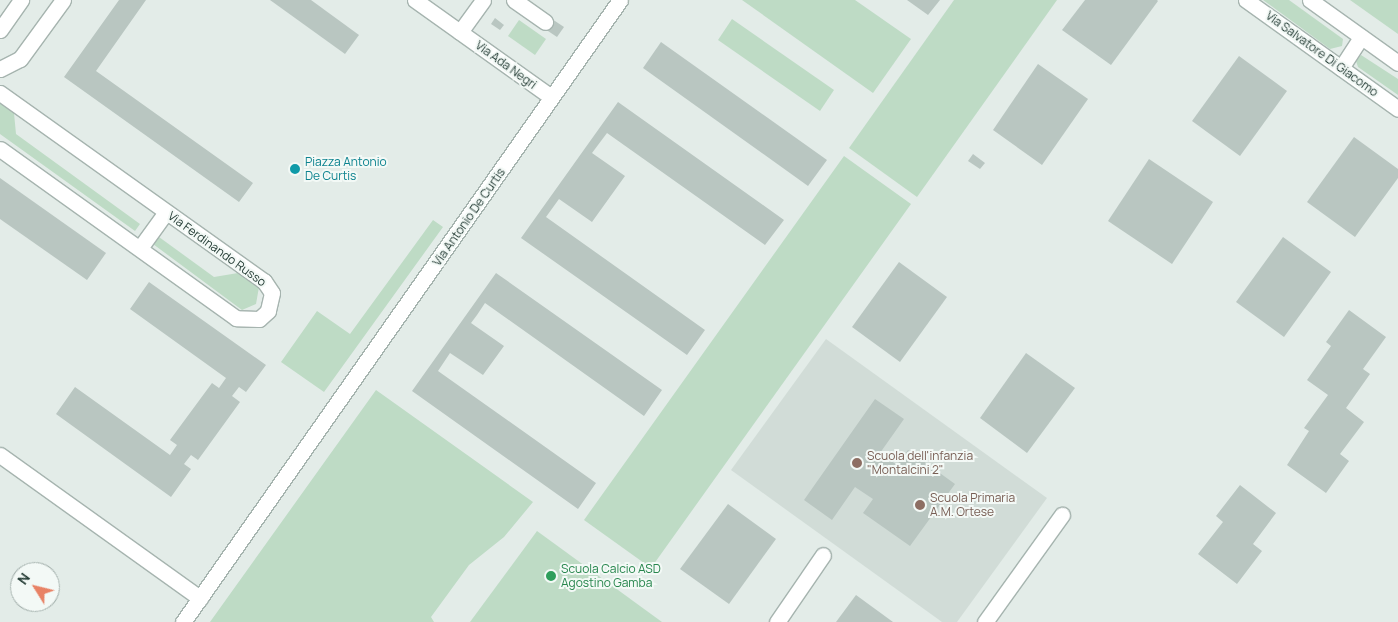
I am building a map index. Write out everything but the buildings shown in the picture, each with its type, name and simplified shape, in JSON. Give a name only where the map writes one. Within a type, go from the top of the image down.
[{"type":"street","points":[[0,30],[21,0]]},
{"type":"street","points":[[0,69],[20,59],[63,0]]},
{"type":"street","name":"Via Ada Negri","points":[[415,0],[551,97]]},
{"type":"street","points":[[460,32],[484,0]]},
{"type":"street","points":[[514,0],[545,22]]},
{"type":"street","name":"Via Antonio De Curtis","points":[[183,622],[620,0]]},
{"type":"street","name":"Via Salvatore Di Giacomo","points":[[1246,0],[1398,109]]},
{"type":"street","points":[[1310,0],[1398,63]]},
{"type":"street","points":[[1341,68],[1362,37]]},
{"type":"street","name":"Via Ferdinando Russo","points":[[0,93],[264,281],[272,293],[268,311],[258,319],[236,318],[0,149]]},
{"type":"street","points":[[140,248],[166,212]]},
{"type":"street","points":[[0,455],[200,598]]},
{"type":"street","points":[[985,622],[1062,515]]},
{"type":"street","points":[[776,622],[824,555]]},
{"type":"shaded area","points":[[826,339],[1047,498],[957,622],[942,622],[731,470]]},
{"type":"green space","points":[[742,0],[855,0],[911,39],[873,93]]},
{"type":"green space","points":[[954,0],[1057,0],[917,197],[849,148]]},
{"type":"green space","points":[[1263,0],[1289,0],[1343,39],[1342,46],[1330,49]]},
{"type":"green space","points":[[1350,0],[1398,0],[1398,34]]},
{"type":"green space","points":[[732,19],[834,90],[820,111],[718,40]]},
{"type":"green space","points":[[519,20],[546,39],[535,55],[508,36]]},
{"type":"green space","points":[[1361,55],[1398,79],[1398,95],[1358,67],[1356,61]]},
{"type":"green space","points":[[0,103],[14,113],[16,134],[140,224],[135,231],[0,134]]},
{"type":"green space","points":[[844,156],[911,204],[651,568],[584,520]]},
{"type":"green space","points":[[433,220],[443,227],[324,392],[281,362],[317,311],[350,334]]},
{"type":"green space","points":[[159,237],[214,277],[238,273],[259,287],[256,304],[242,310],[153,244]]},
{"type":"green space","points":[[376,390],[533,502],[504,537],[469,565],[431,617],[434,622],[210,622]]},
{"type":"green space","name":"Scuola Calcio ASD Agostino Gamba","points":[[537,531],[662,622],[470,622]]},
{"type":"place","name":"Piazza Antonio De Curtis","points":[[295,169]]},
{"type":"place","name":"Scuola dell'infanzia \"Montalcini 2\"","points":[[857,463]]},
{"type":"place","name":"Scuola Primaria A.M. Ortese","points":[[920,505]]},
{"type":"place","name":"Scuola Calcio ASD Agostino Gamba","points":[[551,576]]}]
